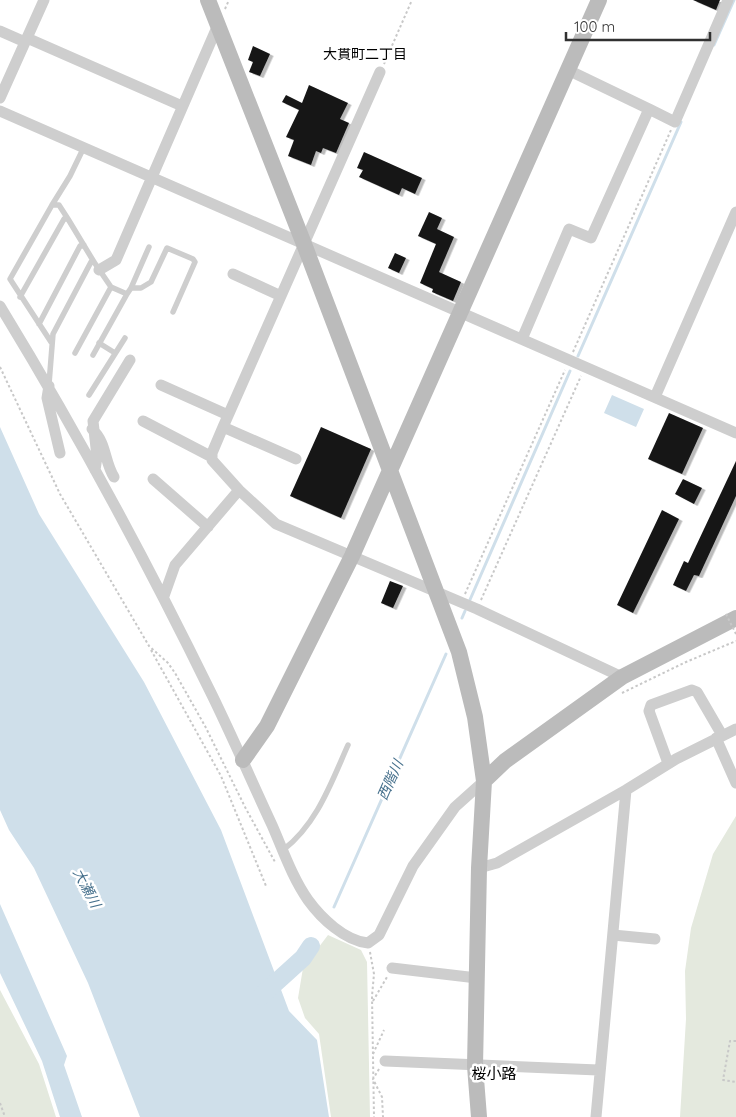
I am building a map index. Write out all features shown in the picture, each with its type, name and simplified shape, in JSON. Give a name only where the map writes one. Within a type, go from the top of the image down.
[{"type":"street","points":[[0,98],[44,0]]},
{"type":"street","points":[[208,0],[438,594],[459,652],[475,717],[484,781],[479,868],[475,1066],[479,1117]]},
{"type":"street","points":[[243,760],[267,726],[352,556],[599,0]]},
{"type":"street","points":[[568,70],[674,122],[728,0]]},
{"type":"street","points":[[97,266],[116,260],[218,26]]},
{"type":"street","points":[[0,31],[26,40],[182,106]]},
{"type":"street","points":[[380,72],[228,415],[212,460],[239,490],[276,524],[477,609],[622,677]]},
{"type":"street","points":[[522,339],[569,229],[591,238],[649,109]]},
{"type":"street","points":[[0,111],[736,433]]},
{"type":"street","points":[[655,397],[736,212]]},
{"type":"street","points":[[233,274],[281,296]]},
{"type":"street","points":[[0,306],[49,386],[164,596],[243,760],[291,870],[308,900],[320,915],[352,938],[368,943],[379,935],[413,866],[455,807],[505,761],[622,677],[731,616]]},
{"type":"street","points":[[96,470],[97,457],[92,429],[93,421],[130,360]]},
{"type":"street","points":[[161,385],[228,415]]},
{"type":"street","points":[[49,386],[47,398],[60,453]]},
{"type":"street","points":[[143,421],[212,457]]},
{"type":"street","points":[[223,427],[296,460]]},
{"type":"street","points":[[92,429],[100,436],[106,452],[108,467],[114,477]]},
{"type":"street","points":[[153,479],[208,527]]},
{"type":"street","points":[[164,596],[175,565],[239,490]]},
{"type":"street","points":[[668,763],[649,711],[651,705],[692,690],[697,692],[719,736],[736,783]]},
{"type":"street","points":[[479,868],[498,863],[626,790],[668,763],[736,729]]},
{"type":"street","points":[[596,1117],[598,1070],[626,790]]},
{"type":"street","points":[[613,935],[655,939]]},
{"type":"street","points":[[392,968],[477,978]]},
{"type":"street","points":[[385,1061],[598,1070]]},
{"type":"lane","points":[[50,342],[10,279],[70,176],[84,147]]},
{"type":"lane","points":[[52,205],[59,205],[111,287],[127,294]]},
{"type":"lane","points":[[20,297],[64,219],[68,218]]},
{"type":"lane","points":[[38,324],[80,246],[84,245]]},
{"type":"lane","points":[[93,355],[127,294],[149,247]]},
{"type":"lane","points":[[130,288],[141,288],[151,282],[167,248],[193,258],[195,262],[173,312]]},
{"type":"lane","points":[[49,386],[50,342],[90,262],[97,266]]},
{"type":"lane","points":[[75,353],[111,287]]},
{"type":"lane","points":[[88,395],[125,338]]},
{"type":"lane","points":[[100,343],[115,353]]},
{"type":"lane","points":[[283,850],[306,830],[323,801],[348,745]]},
{"type":"path","points":[[380,72],[412,0]]},
{"type":"path","points":[[0,367],[60,494],[149,646],[221,776],[266,886]]},
{"type":"path","points":[[477,609],[585,367]]},
{"type":"path","points":[[731,616],[736,634]]},
{"type":"path","points":[[620,695],[686,662],[736,641]]},
{"type":"path","points":[[149,646],[168,663],[175,673],[205,726],[245,808],[279,868],[291,870]]},
{"type":"path","points":[[368,943],[374,974],[372,1002],[374,1117]]},
{"type":"path","points":[[372,1002],[392,968]]},
{"type":"path","points":[[372,1056],[384,1030]]},
{"type":"path","points":[[736,1041],[730,1041],[723,1080],[736,1082]]},
{"type":"path","points":[[373,1079],[382,1098],[383,1117]]},
{"type":"path","points":[[0,1103],[5,1117]]},
{"type":"path","points":[[0,1110],[3,1113]]},
{"type":"shaded area","points":[[736,816],[736,1117],[680,1117],[686,1019],[685,971],[691,928],[713,854]]},
{"type":"shaded area","points":[[328,935],[361,950],[367,962],[370,1117],[331,1117],[319,1034],[305,1018],[298,998],[303,968]]},
{"type":"shaded area","points":[[0,990],[39,1064],[56,1117],[0,1117]]},
{"type":"water","points":[[612,395],[644,409],[636,427],[604,413]]},
{"type":"water","name":"大瀬川","points":[[0,427],[39,514],[144,682],[221,830],[289,1011],[317,1040],[329,1117],[140,1117],[88,983],[34,868],[9,830],[0,810]]},
{"type":"water","points":[[0,904],[67,1056],[64,1065],[82,1117],[60,1117],[42,1061],[0,973]]},
{"type":"building","points":[[693,0],[720,0],[716,10]]},
{"type":"building","points":[[253,46],[270,54],[260,76],[249,72],[253,62],[248,60]]},
{"type":"building","points":[[309,85],[348,103],[340,119],[349,123],[336,153],[323,148],[321,153],[316,151],[311,165],[288,156],[294,140],[286,137],[299,110],[282,102],[286,95],[302,103]]},
{"type":"building","points":[[364,152],[422,178],[415,194],[402,188],[399,195],[359,177],[363,170],[357,168]]},
{"type":"building","points":[[429,212],[442,218],[437,229],[454,237],[439,272],[461,282],[453,301],[432,292],[433,289],[420,283],[436,244],[418,236]]},
{"type":"building","points":[[395,253],[406,258],[399,273],[388,268]]},
{"type":"building","points":[[669,413],[703,428],[682,474],[648,459]]},
{"type":"building","points":[[321,427],[371,449],[341,518],[290,496]]},
{"type":"building","points":[[736,461],[736,496],[699,576],[694,575],[686,591],[673,585],[684,561],[688,563]]},
{"type":"building","points":[[683,479],[702,488],[694,504],[675,494]]},
{"type":"building","points":[[662,510],[679,519],[633,613],[617,605]]},
{"type":"building","points":[[390,581],[403,586],[393,608],[381,603]]},
{"type":"waterway","points":[[714,45],[734,0]]},
{"type":"waterway","points":[[578,356],[681,122]]},
{"type":"waterway","points":[[469,602],[570,371]]},
{"type":"waterway","points":[[462,618],[465,611]]},
{"type":"waterway","name":"西階川","points":[[334,907],[446,654]]},
{"type":"waterway","name":"西階川","points":[[261,996],[303,958],[311,946]]},
{"type":"district","name":"大貫町二丁目","points":[[365,54]]},
{"type":"district","name":"桜小路","points":[[494,1074]]}]
